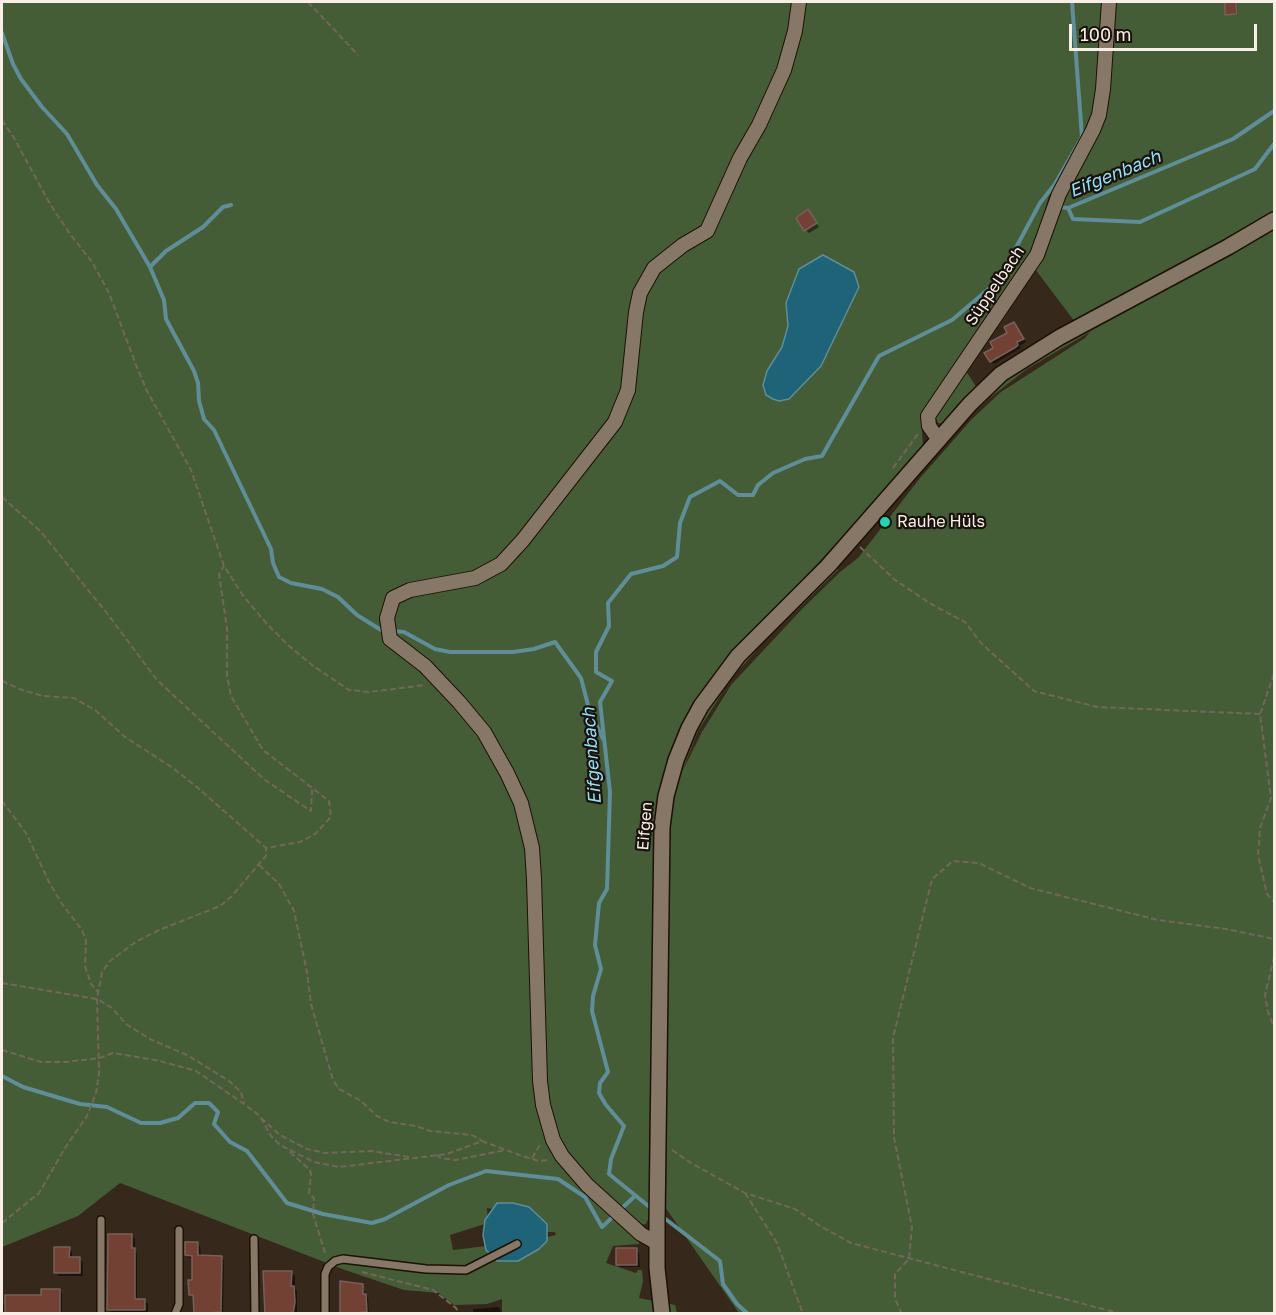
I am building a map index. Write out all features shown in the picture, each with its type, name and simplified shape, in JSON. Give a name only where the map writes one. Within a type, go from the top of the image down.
[{"type":"main road","name":"Eifgen","points":[[662,1314],[658,1287],[657,1238],[661,843],[666,796],[676,760],[689,728],[726,670],[852,539],[986,387],[1018,362],[1060,337],[1275,220]]},
{"type":"street","points":[[657,1238],[641,1234],[587,1185],[562,1156],[549,1130],[540,1081],[532,848],[521,803],[484,732],[425,666],[390,639],[387,618],[393,598],[410,590],[475,578],[501,564],[523,540],[615,422],[628,390],[640,293],[654,268],[683,245],[707,231],[784,70],[795,31],[799,2]]},
{"type":"street","name":"Süppelbach","points":[[928,421],[932,408],[1037,255],[1059,194],[1086,146],[1099,115],[1109,2]]},
{"type":"street","points":[[928,421],[931,431],[939,440]]},
{"type":"lane","points":[[100,1314],[101,1220]]},
{"type":"lane","points":[[175,1314],[179,1304],[179,1230]]},
{"type":"lane","points":[[254,1239],[255,1314]]},
{"type":"lane","points":[[325,1314],[325,1274],[331,1263],[344,1259],[426,1269],[466,1270],[517,1244]]},
{"type":"path","points":[[309,2],[358,55]]},
{"type":"path","points":[[2,120],[50,204],[92,262],[109,293],[147,391],[191,470],[224,566],[244,597],[267,626],[312,665],[349,690],[369,692],[443,684]]},
{"type":"path","points":[[893,468],[928,421]]},
{"type":"path","points":[[2,497],[41,532],[106,612],[157,680],[265,780],[311,811],[312,788]]},
{"type":"path","points":[[852,539],[895,580],[931,604],[965,622],[981,643],[1034,691],[1097,707],[1260,714]]},
{"type":"path","points":[[224,566],[219,574],[227,629],[227,676],[231,696],[263,750],[329,801],[331,817],[315,834],[300,842],[266,848]]},
{"type":"path","points":[[1275,674],[1260,714],[1271,798],[1260,828],[1258,855],[1267,894],[1275,902]]},
{"type":"path","points":[[2,681],[43,696],[74,698],[94,710],[125,737],[173,768],[198,788],[266,848],[266,856],[232,896],[220,906],[137,941],[110,961],[102,972],[97,999],[100,1058],[96,1093],[87,1116],[39,1193],[2,1223]]},
{"type":"path","points":[[2,801],[26,833],[49,882],[82,930],[86,940],[85,966],[91,984],[98,992]]},
{"type":"path","points":[[902,1314],[895,1299],[895,1274],[909,1259],[912,1227],[894,1138],[893,1038],[932,879],[953,861],[979,863],[1030,888],[1158,920],[1226,929],[1275,939]]},
{"type":"path","points":[[258,865],[279,884],[294,911],[307,972],[311,1004],[333,1080],[339,1089],[362,1101],[376,1116],[389,1122],[416,1126],[430,1131],[472,1135],[482,1141],[539,1161],[562,1156]]},
{"type":"path","points":[[1275,957],[1265,995],[1268,1012],[1275,1027]]},
{"type":"path","points":[[2,983],[97,999],[112,1008],[126,1024],[150,1039],[187,1055],[229,1081],[241,1092],[244,1104]]},
{"type":"path","points":[[2,1050],[41,1062],[100,1058],[113,1053],[180,1065],[196,1071],[260,1116],[279,1135],[307,1149],[326,1153],[372,1150],[412,1158]]},
{"type":"path","points":[[260,1116],[271,1136],[280,1145],[314,1162],[339,1167],[447,1154],[482,1141]]},
{"type":"path","points":[[658,1146],[669,1147],[691,1163],[744,1193],[795,1209],[851,1243],[1122,1314]]},
{"type":"path","points":[[290,1150],[310,1170],[309,1193],[314,1198],[313,1214],[326,1256],[331,1263]]},
{"type":"path","points":[[436,1155],[455,1160],[506,1150]]},
{"type":"path","points":[[744,1193],[777,1243],[803,1314]]},
{"type":"path","points":[[352,1269],[433,1290],[456,1308],[459,1314]]},
{"type":"green space","points":[[2,2],[795,2],[791,31],[762,126],[802,2],[1104,2],[1094,114],[1063,179],[1049,196],[1038,235],[1027,260],[925,408],[921,418],[923,446],[878,499],[718,670],[700,696],[670,757],[649,1217],[646,1224],[640,1225],[639,1244],[613,1246],[606,1263],[636,1273],[642,1270],[643,1281],[639,1298],[675,1305],[677,1313],[502,1313],[502,1299],[487,1304],[454,1305],[439,1293],[404,1290],[345,1270],[120,1183],[78,1216],[2,1247]],"holes":[[[786,303],[821,366],[775,359],[782,347],[788,326]],[[487,1208],[511,1212],[546,1232],[555,1232],[556,1235],[529,1241],[478,1268],[464,1267],[511,1243],[453,1250],[450,1235],[488,1223]]]},
{"type":"green space","points":[[1113,2],[1274,2],[1274,1313],[739,1313],[665,1207],[667,848],[672,796],[681,765],[695,731],[708,709],[747,656],[836,566],[838,567],[838,570],[763,643],[731,679],[698,731],[682,772],[702,732],[731,685],[803,608],[858,558],[920,478],[972,419],[1001,392],[1085,338],[1090,332],[1027,369],[972,414],[1010,378],[1077,336],[1075,322],[1035,269],[1065,192],[1092,147],[1098,131]]},
{"type":"green space","points":[[964,368],[977,388],[943,424],[938,423],[935,416]]},
{"type":"water","points":[[823,255],[854,272],[859,287],[821,366],[789,399],[779,401],[766,395],[763,385],[767,371],[782,347],[788,326],[786,303],[799,269]]},
{"type":"water","points":[[497,1203],[513,1203],[529,1207],[547,1224],[547,1241],[539,1249],[518,1261],[497,1261],[486,1250],[483,1235],[485,1220]]},
{"type":"building","points":[[1225,2],[1236,2],[1237,14],[1225,15]]},
{"type":"building","points":[[808,209],[817,223],[804,231],[796,218]]},
{"type":"building","points":[[1014,322],[1024,339],[1017,342],[1016,347],[990,362],[984,353],[993,348],[990,342],[1007,333],[1004,327]]},
{"type":"building","points":[[108,1234],[132,1234],[132,1248],[135,1248],[135,1299],[145,1299],[145,1310],[107,1310]]},
{"type":"building","points":[[185,1242],[198,1242],[198,1255],[222,1256],[221,1312],[194,1314],[193,1295],[189,1295],[188,1280],[192,1280],[192,1256],[185,1255]]},
{"type":"building","points":[[54,1247],[70,1247],[69,1257],[80,1257],[80,1273],[54,1273]]},
{"type":"building","points":[[616,1248],[637,1248],[637,1265],[616,1265]]},
{"type":"building","points":[[263,1271],[292,1271],[291,1286],[294,1286],[295,1302],[293,1314],[265,1314]]},
{"type":"building","points":[[340,1281],[363,1284],[367,1312],[340,1314]]},
{"type":"building","points":[[41,1289],[60,1289],[60,1314],[5,1314],[5,1295],[41,1295]]},
{"type":"waterway","name":"Eifgenbach","points":[[652,1209],[609,1174],[611,1159],[624,1126],[599,1093],[600,1083],[608,1072],[592,1011],[593,996],[601,969],[595,945],[599,903],[607,889],[610,792],[600,702],[612,681],[596,672],[596,652],[609,626],[608,603],[631,574],[663,566],[677,557],[680,523],[690,497],[720,481],[738,495],[753,495],[758,485],[773,473],[805,459],[822,456],[879,356],[952,320],[998,281],[1040,203],[1055,184],[1082,137],[1072,2]]},
{"type":"waterway","points":[[2,33],[21,79],[42,107],[67,134],[97,185],[116,209],[150,267],[164,300],[166,319],[194,371],[204,419],[214,430],[271,549],[273,563],[279,577],[291,583],[322,589],[338,597],[357,615],[381,630],[386,630]]},
{"type":"waterway","name":"Eifgenbach","points":[[1058,207],[1068,208],[1233,139],[1274,111]]},
{"type":"waterway","points":[[1068,208],[1073,219],[1140,222],[1255,169],[1274,144]]},
{"type":"waterway","points":[[150,267],[166,251],[203,227],[223,207],[231,205]]},
{"type":"waterway","points":[[393,631],[404,632],[435,649],[450,652],[513,652],[534,649],[555,642],[581,678],[589,709],[603,739]]},
{"type":"waterway","points":[[2,1076],[23,1087],[80,1104],[107,1107],[141,1123],[160,1123],[178,1118],[195,1103],[209,1103],[218,1112],[214,1124],[230,1142],[247,1151],[287,1203],[323,1214],[372,1223],[385,1219],[449,1185],[486,1171],[558,1179],[585,1197],[602,1227],[635,1196]]},
{"type":"waterway","name":"Eifgenbach","points":[[663,1217],[720,1261],[723,1284],[737,1304],[748,1314]]},
{"type":"place","name":"Rauhe Hüls","points":[[885,522]]}]
